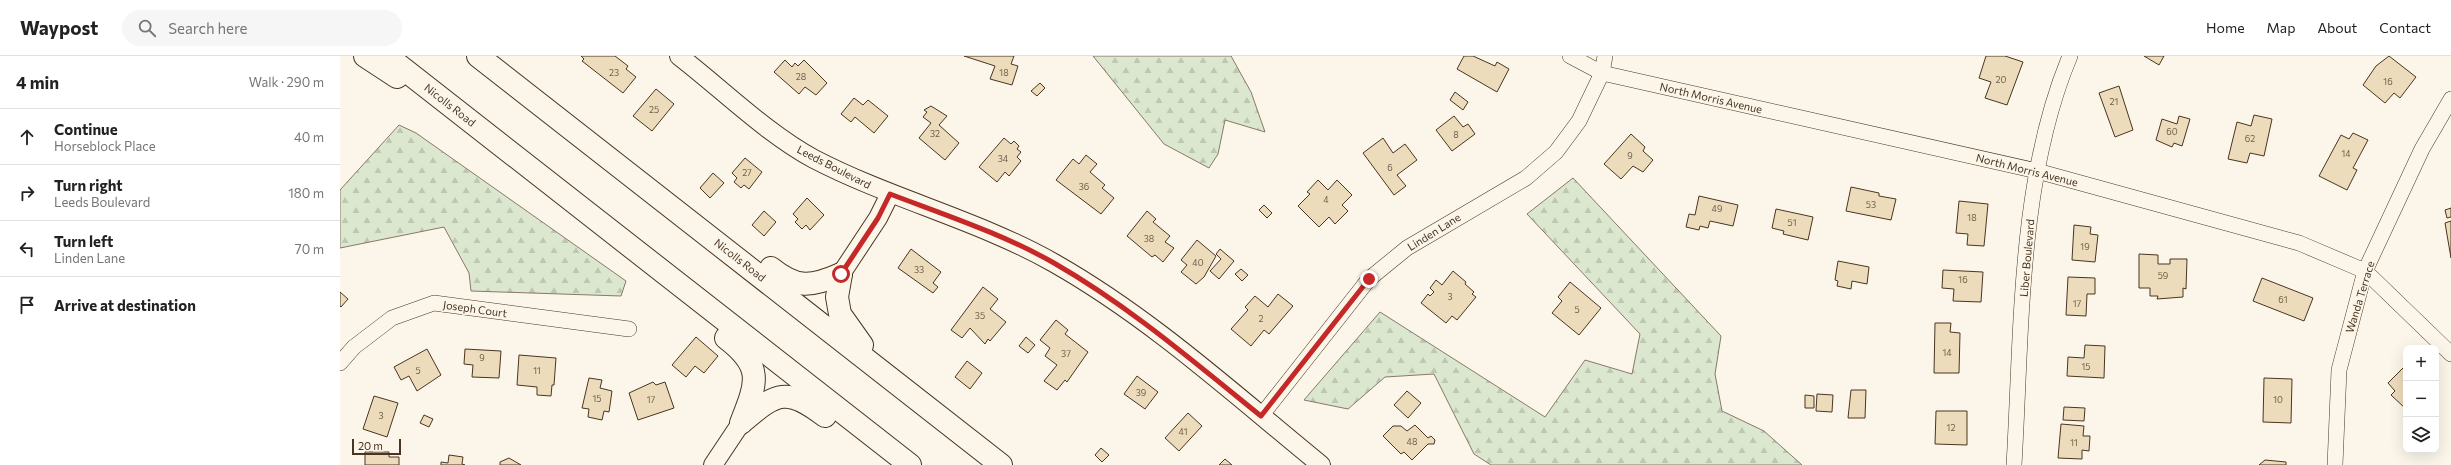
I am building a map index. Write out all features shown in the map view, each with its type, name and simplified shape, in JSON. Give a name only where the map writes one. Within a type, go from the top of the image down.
[{"type":"highway","points":[[365,56],[380,68],[453,108]]},
{"type":"highway","name":"Nicolls Road","points":[[387,56],[910,465]]},
{"type":"highway","name":"Nicolls Road","points":[[478,56],[1002,465]]},
{"type":"highway","points":[[604,155],[676,194],[790,281],[815,284],[841,274]]},
{"type":"highway","points":[[638,252],[700,319],[743,351],[748,357],[753,372],[753,387],[741,422]]},
{"type":"highway","points":[[841,274],[837,297],[840,314],[860,342],[870,362]]},
{"type":"highway","points":[[741,422],[771,400],[788,396],[796,398],[812,406],[888,465]]},
{"type":"street","name":"Leeds Boulevard","points":[[679,56],[783,139],[811,157],[890,194],[1026,248],[1060,266],[1114,301],[1151,328],[1321,465]]},
{"type":"street","name":"North Morris Avenue","points":[[1570,56],[1602,73],[2037,171],[2299,243],[2365,272],[2451,354]]},
{"type":"street","name":"Linden Lane","points":[[1261,416],[1369,279],[1407,248],[1526,178],[1556,152],[1579,121],[1602,73],[1605,56]]},
{"type":"street","name":"Liber Boulevard","points":[[2014,465],[2027,238],[2037,171],[2056,91],[2070,56]]},
{"type":"street","name":"Wanda Terrace","points":[[2335,465],[2339,370],[2365,272],[2422,149],[2451,99]]},
{"type":"street","points":[[841,274],[878,218],[890,194]]},
{"type":"street","name":"Joseph Court","points":[[340,363],[354,347],[392,318],[434,303],[629,329]]},
{"type":"street","points":[[713,465],[741,422]]},
{"type":"green space","points":[[1093,56],[1231,56],[1251,92],[1265,132],[1225,120],[1218,154],[1209,168],[1164,144]]},
{"type":"green space","points":[[399,125],[416,133],[626,281],[621,296],[471,291],[469,273],[444,227],[340,248],[340,190]]},
{"type":"green space","points":[[1573,178],[1721,336],[1715,374],[1722,411],[1764,431],[1802,465],[1491,465],[1474,454],[1434,374],[1385,377],[1348,409],[1304,400],[1380,312],[1545,417],[1585,360],[1632,374],[1640,334],[1527,214]]},
{"type":"building","points":[[581,56],[615,56],[628,66],[626,69],[636,77],[623,93],[582,61],[584,59]]},
{"type":"building","points":[[964,56],[1014,56],[1011,64],[1018,66],[1012,85],[990,79],[995,66]]},
{"type":"building","points":[[1464,56],[1473,56],[1495,66],[1497,62],[1509,69],[1497,92],[1457,69]]},
{"type":"building","points":[[1986,56],[2005,56],[2023,62],[2007,105],[1985,98],[1991,82],[1979,78]]},
{"type":"building","points":[[2144,56],[2164,56],[2159,65]]},
{"type":"building","points":[[2389,56],[2416,77],[2400,98],[2394,93],[2385,103],[2363,85],[2376,66]]},
{"type":"building","points":[[785,60],[792,67],[795,63],[798,66],[804,60],[827,83],[816,95],[805,87],[799,94],[774,72]]},
{"type":"building","points":[[1040,83],[1045,88],[1037,96],[1031,91]]},
{"type":"building","points":[[2119,86],[2133,130],[2115,137],[2099,93]]},
{"type":"building","points":[[656,89],[674,104],[652,131],[633,116]]},
{"type":"building","points":[[1455,92],[1468,102],[1463,110],[1450,100]]},
{"type":"building","points":[[854,98],[863,105],[868,100],[888,116],[874,133],[855,117],[851,122],[841,114]]},
{"type":"building","points":[[931,106],[947,116],[939,125],[959,143],[945,160],[919,138],[931,123],[923,117],[927,112],[924,110]]},
{"type":"building","points":[[2254,115],[2272,119],[2264,156],[2250,153],[2247,163],[2228,159],[2237,122],[2251,126]]},
{"type":"building","points":[[1454,116],[1463,127],[1468,124],[1475,134],[1452,151],[1436,130]]},
{"type":"building","points":[[2179,116],[2190,119],[2182,146],[2174,143],[2172,147],[2156,140],[2162,119],[2177,124]]},
{"type":"building","points":[[2353,133],[2368,140],[2353,168],[2357,170],[2347,190],[2319,176],[2341,135],[2349,139]]},
{"type":"building","points":[[1631,134],[1645,147],[1643,151],[1653,160],[1643,172],[1633,166],[1621,179],[1604,164]]},
{"type":"building","points":[[1004,138],[1011,144],[1014,141],[1019,146],[1017,149],[1021,152],[1017,157],[1021,161],[1009,176],[1005,172],[997,182],[979,167]]},
{"type":"building","points":[[1383,138],[1393,153],[1405,144],[1417,160],[1397,175],[1406,186],[1394,195],[1363,153]]},
{"type":"building","points":[[1086,155],[1097,164],[1090,172],[1105,185],[1102,188],[1114,198],[1101,214],[1056,180],[1073,159],[1079,164]]},
{"type":"building","points":[[745,158],[762,172],[749,189],[744,185],[741,188],[734,182],[737,178],[732,173]]},
{"type":"building","points":[[713,173],[724,183],[710,198],[700,188]]},
{"type":"building","points":[[1318,180],[1328,190],[1337,180],[1352,195],[1342,205],[1348,211],[1335,224],[1329,217],[1319,227],[1298,206],[1310,194],[1307,192]]},
{"type":"building","points":[[1851,187],[1879,193],[1879,196],[1896,199],[1891,220],[1846,211]]},
{"type":"building","points":[[1699,196],[1738,205],[1733,226],[1710,221],[1708,228],[1700,226],[1699,230],[1686,227],[1689,214],[1695,215]]},
{"type":"building","points":[[807,198],[824,215],[810,230],[806,225],[802,229],[795,222],[798,219],[793,214]]},
{"type":"building","points":[[1959,201],[1988,204],[1984,246],[1967,245],[1968,234],[1956,233]]},
{"type":"building","points":[[1264,205],[1272,213],[1267,218],[1259,210]]},
{"type":"building","points":[[2451,208],[2451,217],[2447,218],[2445,210]]},
{"type":"building","points":[[1776,209],[1813,217],[1808,240],[1783,234],[1784,231],[1772,228]]},
{"type":"building","points":[[764,211],[776,222],[764,236],[752,225]]},
{"type":"building","points":[[1147,211],[1156,219],[1153,222],[1170,236],[1165,242],[1174,248],[1163,262],[1155,255],[1152,257],[1127,236]]},
{"type":"building","points":[[2451,221],[2451,258],[2445,223]]},
{"type":"building","points":[[2074,225],[2091,227],[2090,234],[2098,235],[2095,262],[2072,260]]},
{"type":"building","points":[[1197,240],[1216,256],[1204,277],[1196,284],[1181,272],[1187,265],[1181,260]]},
{"type":"building","points":[[911,249],[941,272],[933,283],[938,287],[933,293],[898,268]]},
{"type":"building","points":[[1220,249],[1234,261],[1219,279],[1210,271],[1221,259],[1216,254]]},
{"type":"building","points":[[2139,254],[2158,255],[2158,264],[2170,264],[2170,259],[2187,259],[2186,289],[2183,288],[2183,297],[2157,299],[2158,296],[2150,296],[2150,288],[2139,288]]},
{"type":"building","points":[[1838,261],[1869,267],[1867,284],[1852,281],[1851,289],[1837,286],[1838,281],[1835,280]]},
{"type":"building","points":[[1241,269],[1248,275],[1242,281],[1235,274]]},
{"type":"building","points":[[1943,270],[1983,272],[1981,302],[1953,301],[1954,289],[1942,288]]},
{"type":"building","points":[[1453,271],[1466,282],[1465,284],[1474,292],[1472,294],[1476,297],[1457,320],[1452,316],[1446,323],[1421,303],[1428,294],[1430,296],[1434,292],[1430,288],[1436,280],[1442,285]]},
{"type":"building","points":[[2068,277],[2095,278],[2095,294],[2087,294],[2086,316],[2066,315]]},
{"type":"building","points":[[2262,278],[2313,298],[2304,321],[2253,301]]},
{"type":"building","points":[[1570,282],[1601,308],[1579,335],[1552,313],[1562,301],[1558,297]]},
{"type":"building","points":[[983,287],[998,299],[990,309],[1006,322],[990,341],[988,339],[985,344],[970,328],[962,338],[951,330]]},
{"type":"building","points":[[340,292],[348,299],[341,307],[340,306]]},
{"type":"building","points":[[1278,294],[1293,306],[1269,334],[1264,330],[1251,346],[1231,329],[1248,310],[1245,307],[1255,296],[1268,307]]},
{"type":"building","points":[[1056,320],[1068,330],[1065,334],[1088,352],[1067,382],[1065,380],[1057,390],[1044,381],[1057,365],[1045,356],[1050,348],[1040,340]]},
{"type":"building","points":[[1935,323],[1951,323],[1950,332],[1960,333],[1959,373],[1934,373]]},
{"type":"building","points":[[696,337],[718,356],[704,373],[695,366],[686,377],[672,365]]},
{"type":"building","points":[[1026,337],[1035,345],[1028,353],[1019,346]]},
{"type":"building","points":[[2085,345],[2105,346],[2104,378],[2067,376],[2068,357],[2084,358]]},
{"type":"building","points":[[427,349],[441,375],[417,391],[409,376],[401,380],[394,367]]},
{"type":"building","points":[[465,349],[501,351],[499,378],[472,377],[473,365],[464,364]]},
{"type":"building","points":[[519,355],[556,358],[554,385],[552,385],[551,396],[537,395],[537,387],[517,385]]},
{"type":"building","points":[[967,361],[982,373],[970,389],[955,377]]},
{"type":"building","points":[[2403,368],[2403,406],[2391,395],[2395,391],[2388,383]]},
{"type":"building","points":[[1137,376],[1158,392],[1145,409],[1124,394]]},
{"type":"building","points":[[589,378],[602,380],[600,388],[612,391],[609,412],[604,411],[602,420],[588,417],[589,409],[582,408]]},
{"type":"building","points":[[2264,378],[2292,379],[2291,423],[2263,422]]},
{"type":"building","points":[[653,382],[656,385],[665,382],[674,408],[638,420],[629,393]]},
{"type":"building","points":[[1851,390],[1866,390],[1865,418],[1848,418]]},
{"type":"building","points":[[1407,391],[1421,403],[1408,418],[1394,405]]},
{"type":"building","points":[[1817,394],[1833,395],[1832,412],[1816,411]]},
{"type":"building","points":[[1805,395],[1814,396],[1814,408],[1805,408]]},
{"type":"building","points":[[374,396],[398,403],[387,437],[363,429]]},
{"type":"building","points":[[2064,407],[2085,408],[2084,421],[2063,420]]},
{"type":"building","points":[[1936,411],[1967,411],[1967,445],[1935,444]]},
{"type":"building","points":[[1188,413],[1202,426],[1179,451],[1165,438]]},
{"type":"building","points":[[424,415],[433,419],[429,427],[420,423]]},
{"type":"building","points":[[2061,424],[2084,426],[2083,436],[2090,436],[2089,451],[2082,450],[2082,459],[2058,458]]},
{"type":"building","points":[[1415,425],[1428,438],[1431,436],[1435,440],[1434,444],[1428,444],[1412,460],[1404,452],[1401,454],[1383,436],[1393,426],[1401,426],[1407,431]]},
{"type":"building","points":[[1101,448],[1109,455],[1102,462],[1095,455]]},
{"type":"building","points":[[365,452],[389,452],[389,457],[399,457],[399,465],[365,465]]},
{"type":"building","points":[[449,455],[463,457],[462,464],[465,465],[441,465],[441,462],[448,463]]},
{"type":"building","points":[[509,458],[521,465],[500,465],[500,462]]},
{"type":"building","points":[[1225,459],[1232,465],[1219,465]]},
{"type":"building","points":[[2265,460],[2286,462],[2286,465],[2259,465]]},
{"type":"route","points":[[841,274],[878,218],[890,194],[1026,248],[1054,263],[1114,301],[1151,328],[1261,416],[1338,315],[1369,279]]}]
